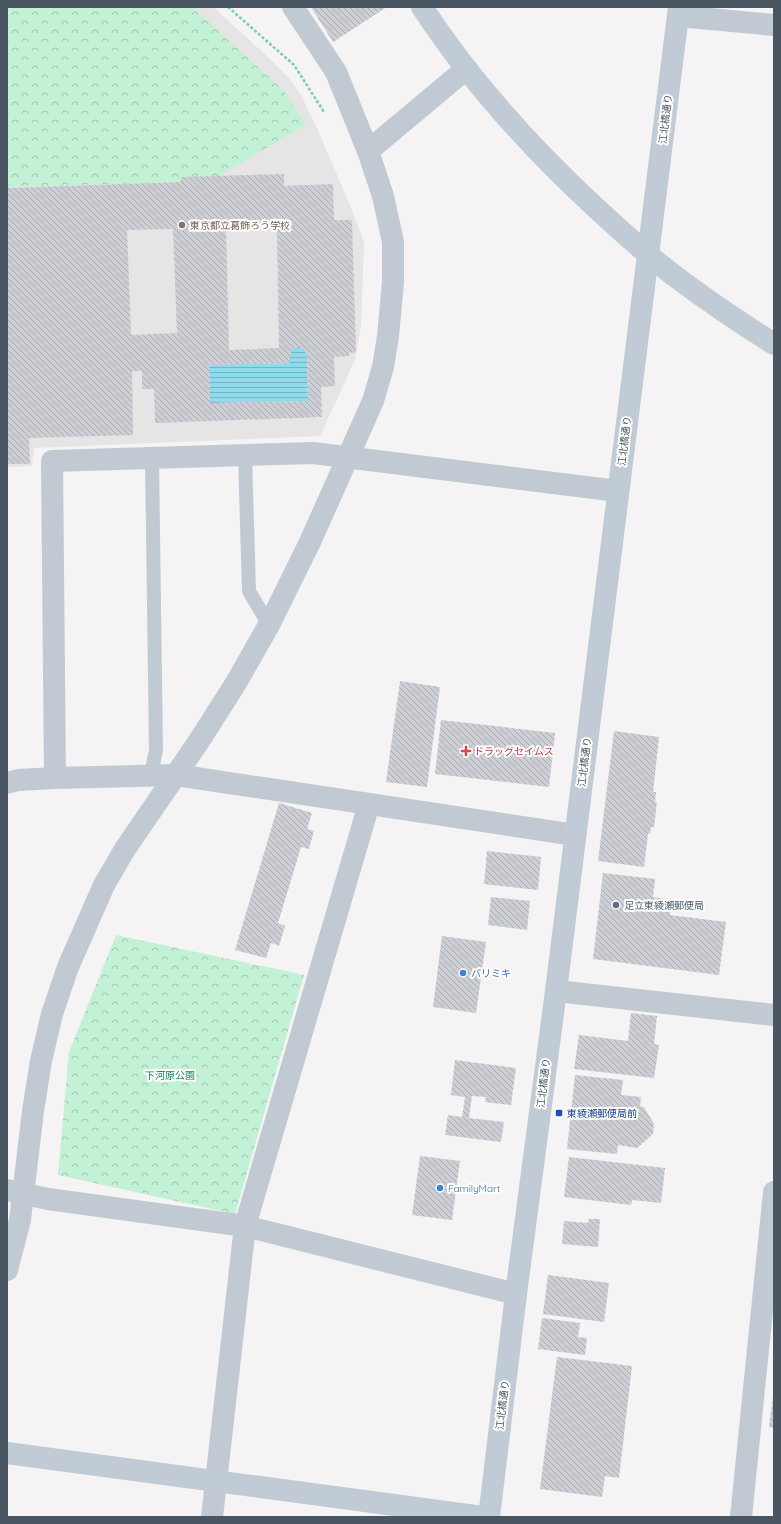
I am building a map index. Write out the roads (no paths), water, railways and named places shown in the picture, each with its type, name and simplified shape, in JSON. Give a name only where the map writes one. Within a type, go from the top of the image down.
[{"type":"main road","points":[[422,7],[466,69],[532,146],[567,182],[647,254],[726,313],[774,344]]},
{"type":"main road","name":"江北橋通り","points":[[489,1517],[647,254],[679,11]]},
{"type":"main road","points":[[7,1453],[483,1517]]},
{"type":"street","points":[[7,1270],[20,1220],[16,1192],[33,1111],[41,1061],[52,1014],[68,966],[104,885],[125,849],[176,775],[236,683],[269,625],[310,542],[373,401],[383,367],[388,336],[393,282],[393,242],[383,196],[368,151],[336,72],[293,7]]},
{"type":"street","points":[[679,11],[774,25]]},
{"type":"street","points":[[368,151],[466,69]]},
{"type":"street","points":[[55,778],[52,461],[312,453],[618,491]]},
{"type":"street","points":[[7,783],[18,780],[55,778],[176,775],[575,835]]},
{"type":"street","points":[[212,1517],[245,1226],[369,804]]},
{"type":"street","points":[[556,991],[774,1015]]},
{"type":"street","points":[[16,1192],[48,1199],[245,1226],[516,1294]]},
{"type":"street","points":[[741,1517],[774,1192]]},
{"type":"lane","points":[[245,456],[250,592],[269,625]]},
{"type":"lane","points":[[151,775],[156,750],[152,458]]},
{"type":"water","points":[[298,347],[304,349],[307,355],[308,401],[210,403],[209,365],[290,363],[292,349]]},
{"type":"place","name":"東京都立葛飾ろう学校","points":[[182,225]]},
{"type":"place","name":"ドラッグセイムス","points":[[466,751]]},
{"type":"place","name":"足立東綾瀬郵便局","points":[[616,905]]},
{"type":"place","name":"パリミキ","points":[[463,973]]},
{"type":"place","name":"東綾瀬郵便局前","points":[[559,1113]]},
{"type":"place","name":"FamilyMart","points":[[440,1188]]},
{"type":"park label","name":"下河原公園","points":[[170,1075]]}]
